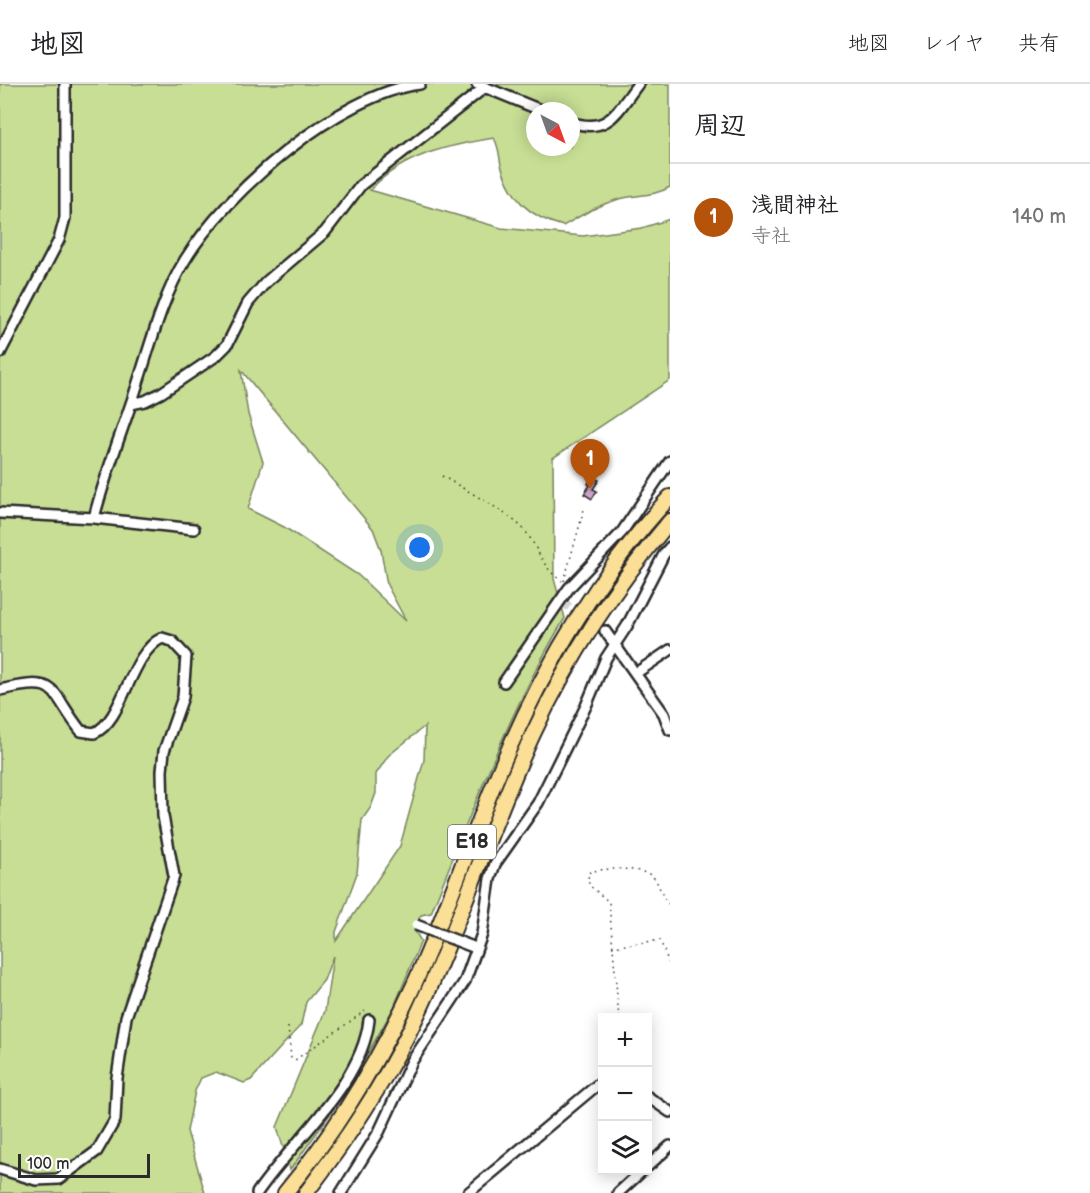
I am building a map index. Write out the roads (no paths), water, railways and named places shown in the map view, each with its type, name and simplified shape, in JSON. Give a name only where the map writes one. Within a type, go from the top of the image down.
[{"type":"highway","name":"E18","points":[[285,1193],[351,1102],[395,1024],[430,948],[501,767],[551,662],[613,567],[670,497]]},
{"type":"highway","name":"E18","points":[[306,1193],[351,1131],[409,1032],[444,956],[518,766],[566,669],[625,577],[670,521]]},
{"type":"street","points":[[0,352],[59,240],[65,218],[65,84]]},
{"type":"street","points":[[94,518],[103,483],[152,340],[184,262],[231,202],[308,135],[377,95],[420,84]]},
{"type":"street","points":[[580,124],[594,127],[603,124],[612,117],[638,84]]},
{"type":"street","points":[[131,404],[145,401],[161,393],[216,356],[227,345],[248,303],[266,282],[325,232],[361,185],[481,86],[526,104]]},
{"type":"street","points":[[504,682],[566,585],[622,532],[670,461]]},
{"type":"street","points":[[0,513],[94,518],[194,529]]},
{"type":"street","points":[[340,1193],[379,1132],[412,1061],[465,981],[495,864],[538,803],[586,706],[606,658],[615,647],[670,547]]},
{"type":"street","points":[[605,631],[664,714],[670,730]]},
{"type":"street","points":[[0,690],[32,683],[43,685],[60,698],[68,714],[81,731],[94,733],[106,724],[148,646],[162,638],[172,641],[186,656],[183,697],[164,751],[162,771],[163,816],[174,876],[126,1017],[117,1078],[116,1120],[97,1151],[59,1179],[36,1180],[0,1169]]},
{"type":"street","points":[[636,673],[670,650]]},
{"type":"street","points":[[416,925],[475,948]]},
{"type":"street","points":[[257,1193],[343,1084],[362,1051],[369,1020]]},
{"type":"street","points":[[468,1193],[598,1085]]},
{"type":"street","points":[[652,1100],[670,1112]]},
{"type":"street","points":[[652,1162],[670,1146]]},
{"type":"street","points":[[276,1170],[285,1177]]},
{"type":"street","points":[[618,1193],[638,1175]]},
{"type":"tunnel","points":[[562,602],[605,631]]},
{"type":"tunnel","points":[[285,1177],[306,1193]]},
{"type":"place","name":"浅間神社","points":[[590,489]]}]
